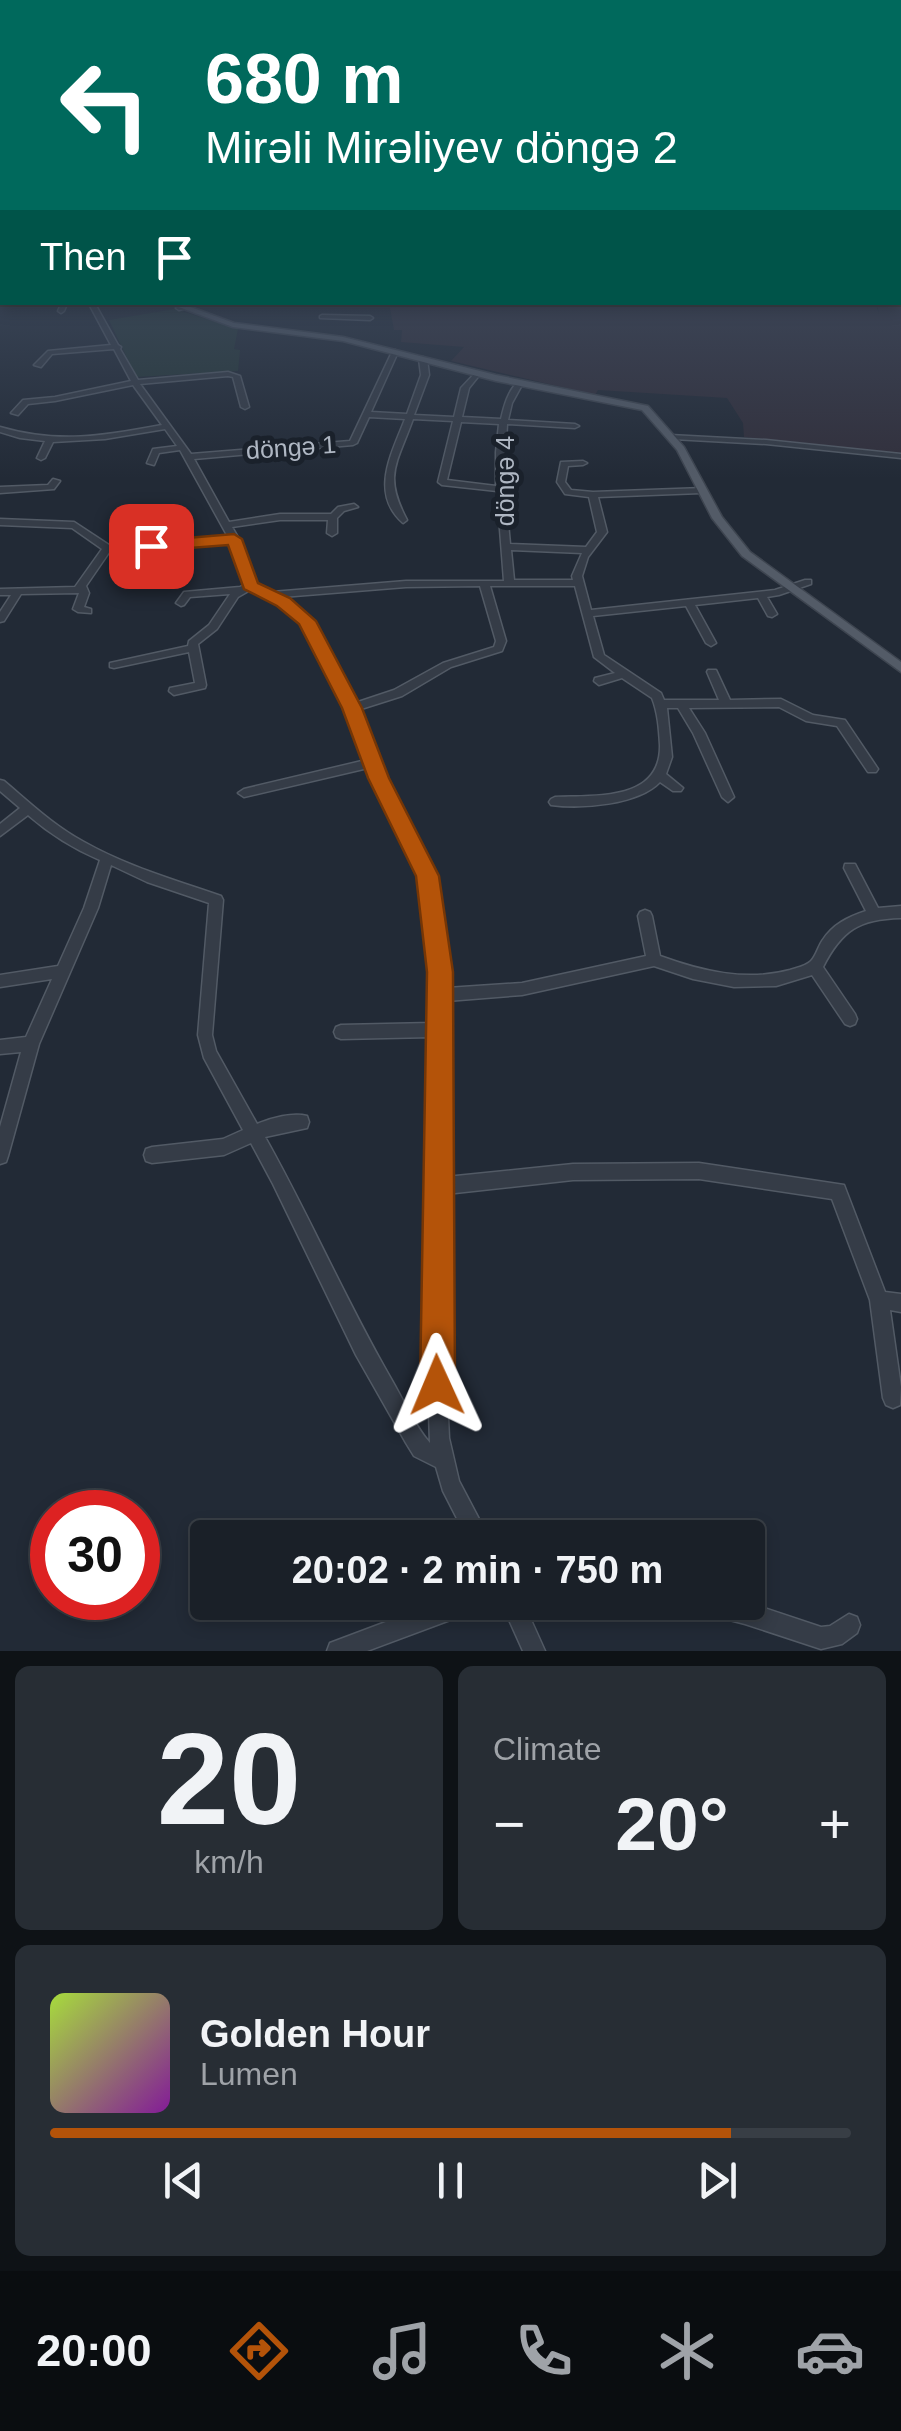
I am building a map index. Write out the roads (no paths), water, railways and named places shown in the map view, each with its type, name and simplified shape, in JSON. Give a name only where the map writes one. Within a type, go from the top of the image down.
[{"type":"main road","points":[[239,325],[338,338],[519,383],[645,408],[673,437],[717,518],[746,554],[901,668]]},
{"type":"street","points":[[105,325],[135,382],[186,452],[234,539],[245,588]]},
{"type":"street","points":[[338,338],[342,325]]},
{"type":"street","points":[[38,365],[53,352],[118,347]]},
{"type":"street","name":"döngə 1","points":[[186,452],[351,447],[395,352]]},
{"type":"street","points":[[403,520],[392,499],[388,476],[425,375],[423,359]]},
{"type":"street","points":[[477,373],[465,388],[442,482],[500,489]]},
{"type":"street","points":[[15,413],[26,402],[48,402],[135,382],[234,374],[245,407]]},
{"type":"street","name":"döngə 4","points":[[509,582],[500,489],[506,422],[512,394],[519,383]]},
{"type":"street","points":[[364,414],[574,426]]},
{"type":"street","points":[[78,439],[86,421]]},
{"type":"street","points":[[0,428],[50,440],[168,426]]},
{"type":"street","points":[[0,441],[14,434]]},
{"type":"street","points":[[673,437],[901,456]]},
{"type":"street","points":[[41,458],[50,440]]},
{"type":"street","points":[[150,463],[156,451],[186,452]]},
{"type":"street","points":[[583,463],[564,464],[561,482],[568,492],[593,495],[701,490]]},
{"type":"street","points":[[0,490],[51,486],[56,481]]},
{"type":"street","points":[[555,802],[639,792],[661,777],[667,747],[661,704],[643,683],[599,658],[577,583],[587,550],[602,532],[593,495]]},
{"type":"street","points":[[332,533],[334,517],[341,509],[354,507]]},
{"type":"street","points":[[226,525],[280,517],[334,517]]},
{"type":"street","points":[[0,522],[74,525],[107,548],[234,539]]},
{"type":"street","points":[[507,547],[587,550]]},
{"type":"street","points":[[87,611],[78,609],[82,588],[107,548]]},
{"type":"street","points":[[588,613],[761,594],[794,589],[808,582]]},
{"type":"street","points":[[181,602],[187,594],[195,592],[245,588],[271,594],[406,584],[577,583]]},
{"type":"street","points":[[352,708],[398,693],[448,665],[498,650],[501,641],[484,584]]},
{"type":"street","points":[[0,592],[82,588]]},
{"type":"street","points":[[114,665],[193,648],[245,588]]},
{"type":"street","points":[[0,619],[18,592]]},
{"type":"street","points":[[271,594],[312,626],[432,890],[440,995],[436,1354],[441,1459],[470,1520]]},
{"type":"street","points":[[761,594],[772,614]]},
{"type":"street","points":[[690,604],[712,643]]},
{"type":"street","points":[[174,691],[201,685],[193,648]]},
{"type":"street","points":[[712,672],[728,705]]},
{"type":"street","points":[[599,681],[626,673]]},
{"type":"street","points":[[661,704],[782,703],[810,718],[841,723],[872,769]]},
{"type":"street","points":[[682,705],[728,797]]},
{"type":"street","points":[[244,792],[372,763]]},
{"type":"street","points":[[661,777],[676,788]]},
{"type":"street","points":[[0,784],[45,823],[107,858],[216,900],[206,1044],[214,1068],[255,1134],[412,1436],[421,1449],[441,1459]]},
{"type":"street","points":[[0,831],[29,808]]},
{"type":"street","points":[[0,1156],[30,1044],[91,908],[107,858]]},
{"type":"street","points":[[850,868],[874,913]]},
{"type":"street","points":[[440,995],[488,996],[524,991],[654,960],[759,984],[815,967],[839,931],[874,913],[901,912]]},
{"type":"street","points":[[645,916],[654,960]]},
{"type":"street","points":[[815,967],[850,1020]]},
{"type":"street","points":[[0,982],[60,972]]},
{"type":"street","points":[[340,1032],[440,1030]]},
{"type":"street","points":[[0,1047],[30,1044]]},
{"type":"street","points":[[152,1155],[202,1152],[236,1144],[266,1128],[301,1122]]},
{"type":"street","points":[[438,1186],[574,1172],[700,1171],[838,1191],[880,1300],[893,1398]]},
{"type":"street","points":[[880,1300],[901,1303]]},
{"type":"street","points":[[338,1651],[421,1620]]},
{"type":"street","points":[[520,1620],[534,1651]]},
{"type":"street","points":[[760,1620],[821,1638],[834,1636],[849,1626]]}]
